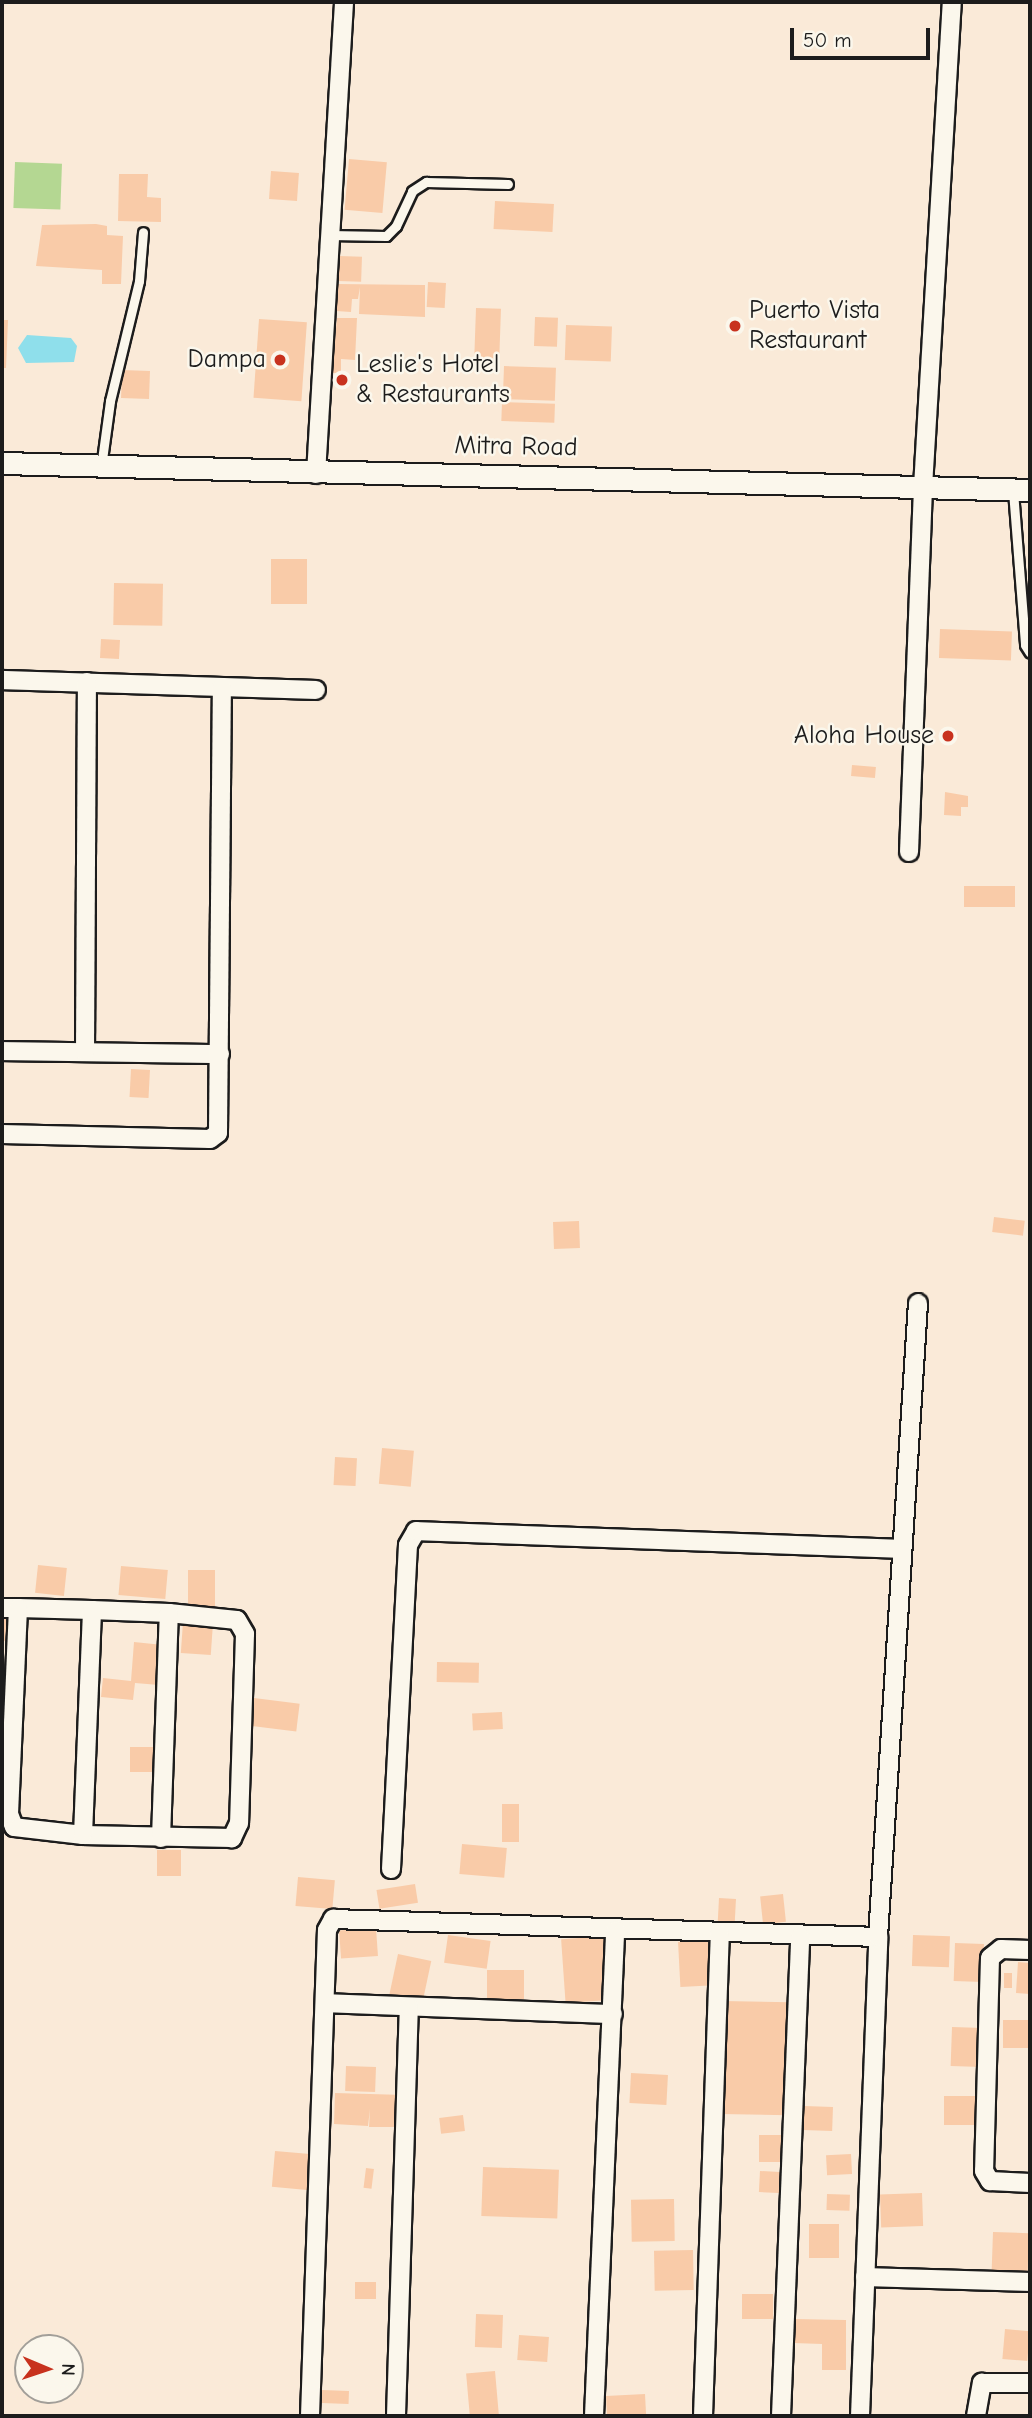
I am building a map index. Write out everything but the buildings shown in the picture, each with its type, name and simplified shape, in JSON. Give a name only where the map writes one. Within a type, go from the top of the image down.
[{"type":"street","points":[[316,474],[344,2]]},
{"type":"street","points":[[909,852],[923,487],[952,2]]},
{"type":"street","name":"Mitra Road","points":[[2,463],[101,469],[600,476],[1021,490]]},
{"type":"street","points":[[2,680],[316,690]]},
{"type":"street","points":[[85,1052],[87,682]]},
{"type":"street","points":[[2,1134],[210,1139],[219,1127],[222,687]]},
{"type":"street","points":[[2,1051],[220,1054]]},
{"type":"street","points":[[860,2416],[878,1937],[918,1303]]},
{"type":"street","points":[[391,1869],[408,1545],[416,1531],[902,1549]]},
{"type":"street","points":[[10,1608],[169,1613],[230,1618],[242,1626],[239,1823],[232,1838],[223,1841],[83,1835],[22,1830],[10,1821],[10,1608]]},
{"type":"street","points":[[83,1835],[92,1610]]},
{"type":"street","points":[[161,1838],[169,1613]]},
{"type":"street","points":[[310,2416],[327,1930],[333,1919],[800,1937],[878,1937]]},
{"type":"street","points":[[594,2416],[615,1930]]},
{"type":"street","points":[[704,2416],[720,1934]]},
{"type":"street","points":[[781,2416],[800,1937]]},
{"type":"street","points":[[1030,1950],[1001,1949],[990,1958],[984,2171],[990,2181],[1030,2183]]},
{"type":"street","points":[[325,2003],[613,2014]]},
{"type":"street","points":[[396,2416],[409,2007]]},
{"type":"street","points":[[865,2277],[1030,2282]]},
{"type":"street","points":[[976,2416],[982,2384],[1030,2383]]},
{"type":"lane","points":[[329,234],[386,236],[396,226],[412,191],[426,182],[508,184]]},
{"type":"lane","points":[[101,469],[110,401],[139,281],[142,232]]},
{"type":"lane","points":[[1021,490],[1025,645],[1030,653]]},
{"type":"green space","points":[[15,162],[62,164],[60,210],[13,208]]},
{"type":"water","points":[[27,335],[71,338],[77,346],[74,362],[26,363],[18,348]]},
{"type":"place","name":"Puerto Vista Restaurant","points":[[735,326]]},
{"type":"place","name":"Dampa","points":[[280,360]]},
{"type":"place","name":"Leslie's Hotel & Restaurants","points":[[342,380]]},
{"type":"place","name":"Aloha House","points":[[948,736]]}]
